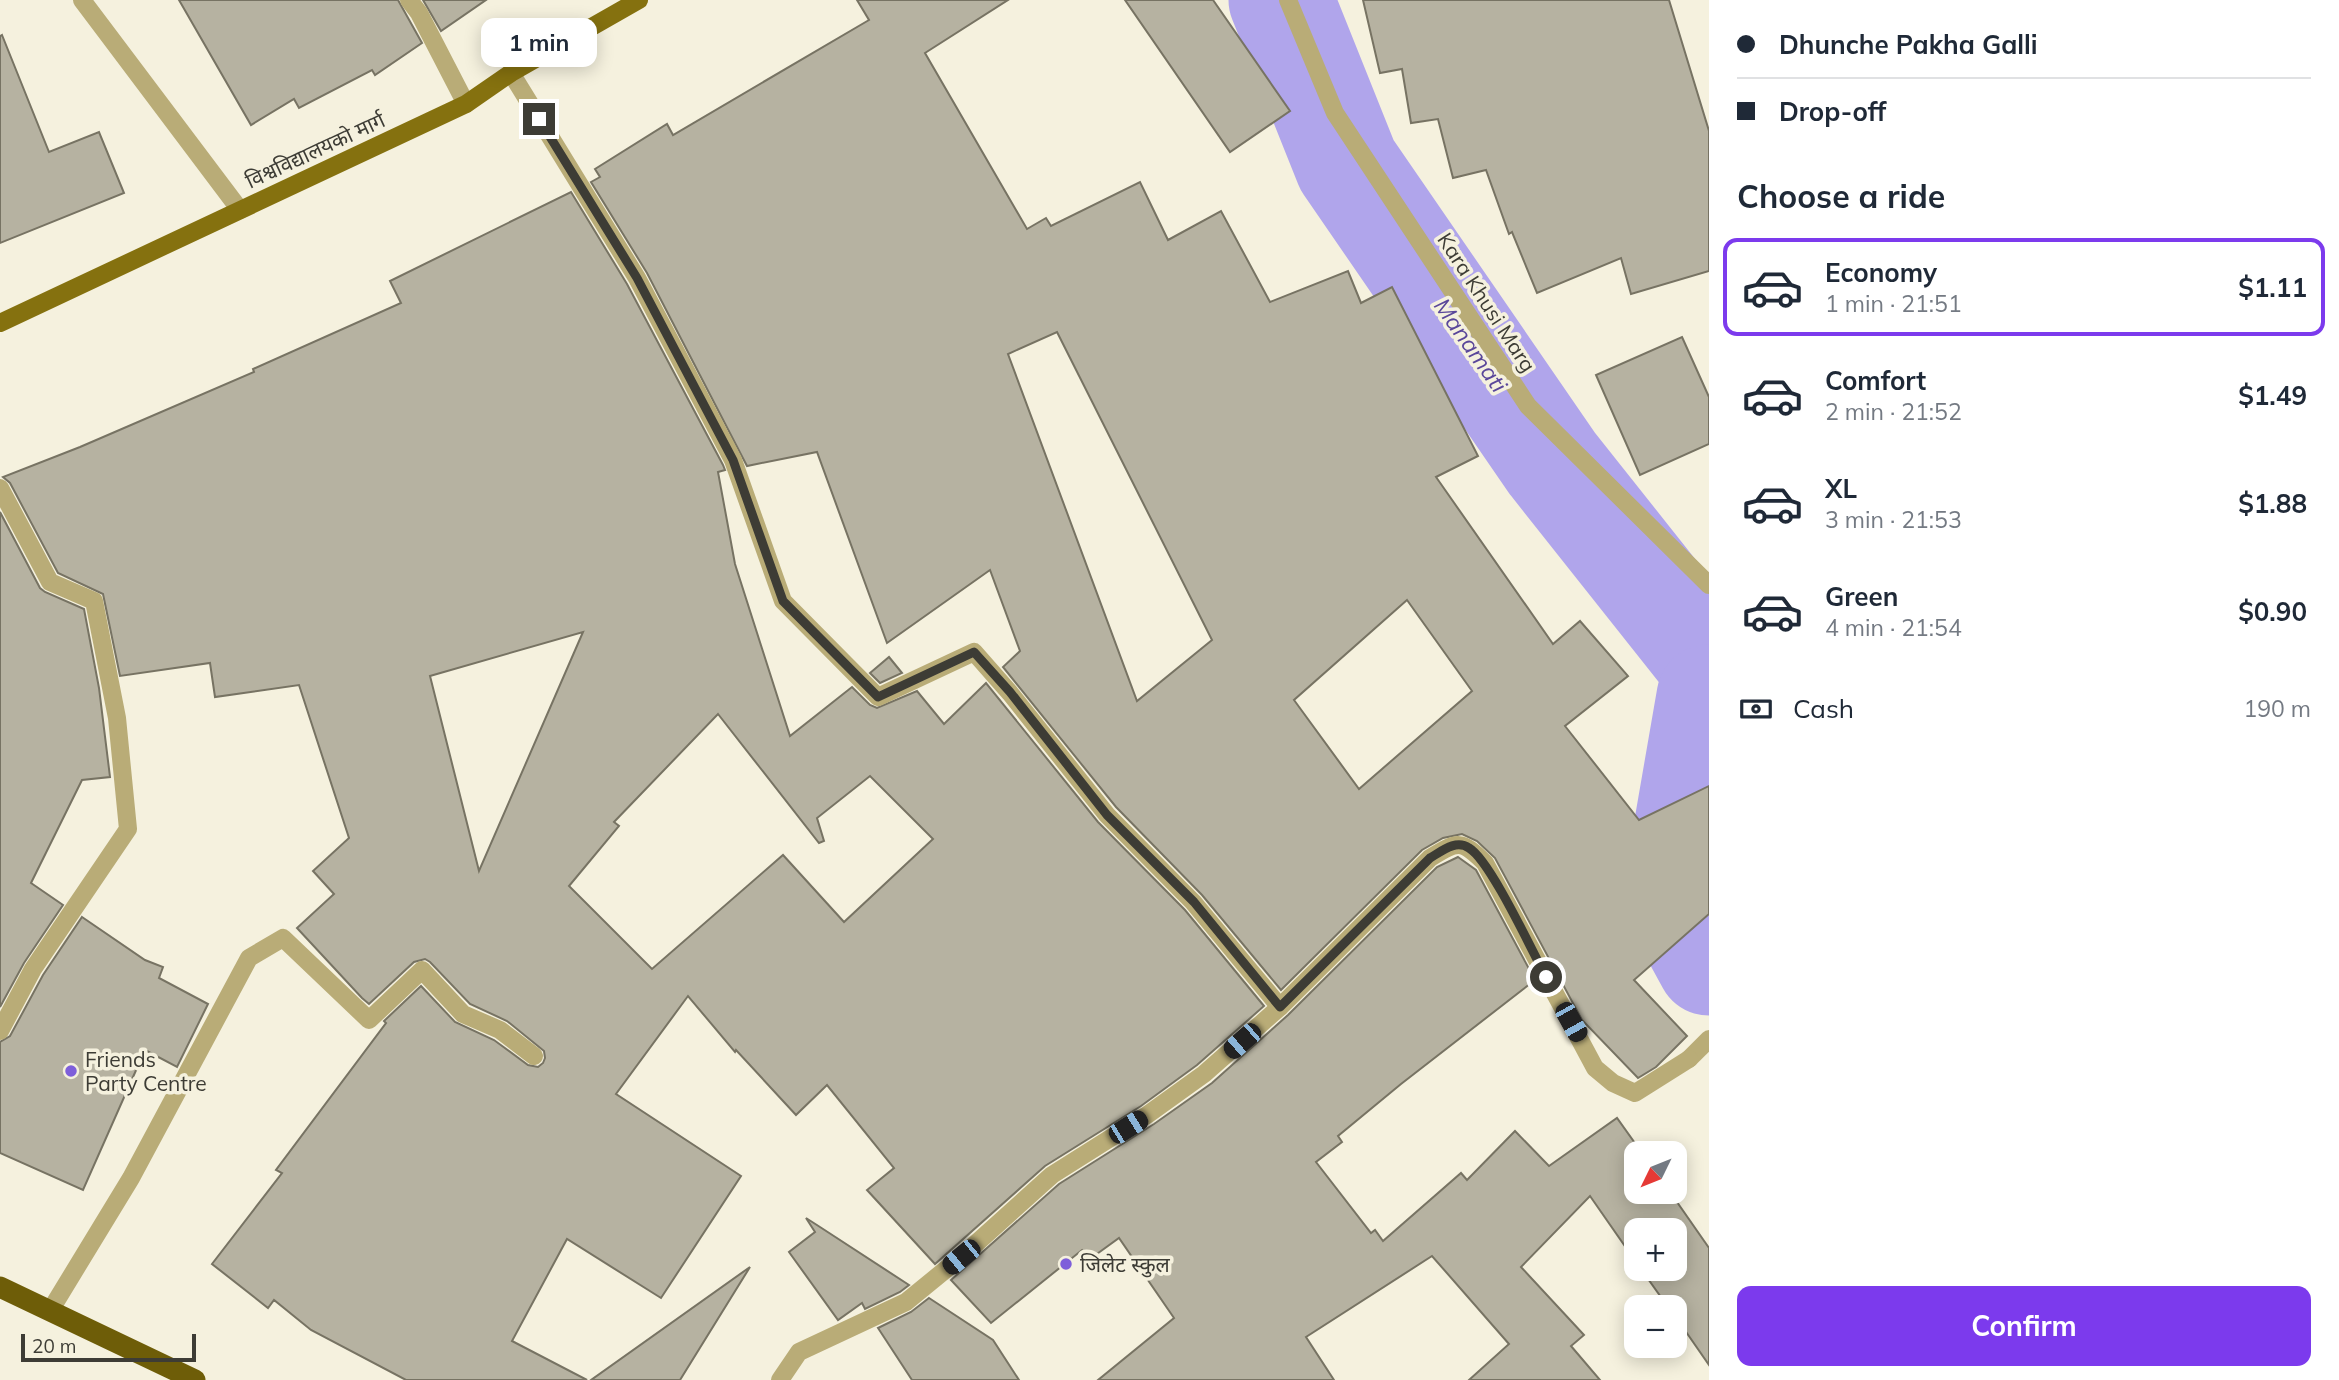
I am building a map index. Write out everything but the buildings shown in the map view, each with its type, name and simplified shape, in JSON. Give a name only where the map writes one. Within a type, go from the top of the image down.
[{"type":"highway","points":[[0,1287],[195,1380]]},
{"type":"main road","name":"विश्वविद्यालयको मार्ग","points":[[0,323],[466,104],[511,73],[639,0]]},
{"type":"street","points":[[82,0],[240,210]]},
{"type":"street","points":[[409,0],[419,13],[466,104]]},
{"type":"street","name":"Kara Khusi Marg","points":[[1288,0],[1335,113],[1528,406],[1709,585]]},
{"type":"street","points":[[511,73],[637,278],[733,460],[783,601],[878,697],[974,652],[1010,692],[1107,815],[1194,902],[1280,1007]]},
{"type":"street","points":[[0,488],[50,582],[94,601],[117,718],[128,829],[33,969],[0,1031]]},
{"type":"street","points":[[780,1380],[799,1352],[906,1302],[961,1257],[1052,1175],[1147,1115],[1204,1074],[1280,1007],[1430,858],[1452,845],[1468,846],[1485,863],[1595,1068],[1613,1083],[1635,1093],[1689,1059],[1709,1040]]},
{"type":"street","points":[[50,1311],[131,1178],[249,958],[283,938],[369,1020],[422,970],[463,1014],[500,1030],[534,1056]]},
{"type":"waterway","name":"Manamati","points":[[1281,0],[1347,165],[1552,463],[1709,661]]},
{"type":"waterway","name":"Manamati","points":[[1709,697],[1674,899],[1709,963]]},
{"type":"place","name":"Friends Party Centre","points":[[71,1071]]},
{"type":"place","name":"जिलेट स्कुल","points":[[1066,1264]]},
{"type":"route","points":[[539,119],[637,278],[733,460],[783,601],[878,697],[974,652],[1010,692],[1107,815],[1194,902],[1280,1007],[1430,858],[1452,845],[1468,846],[1485,863],[1546,977]]}]
